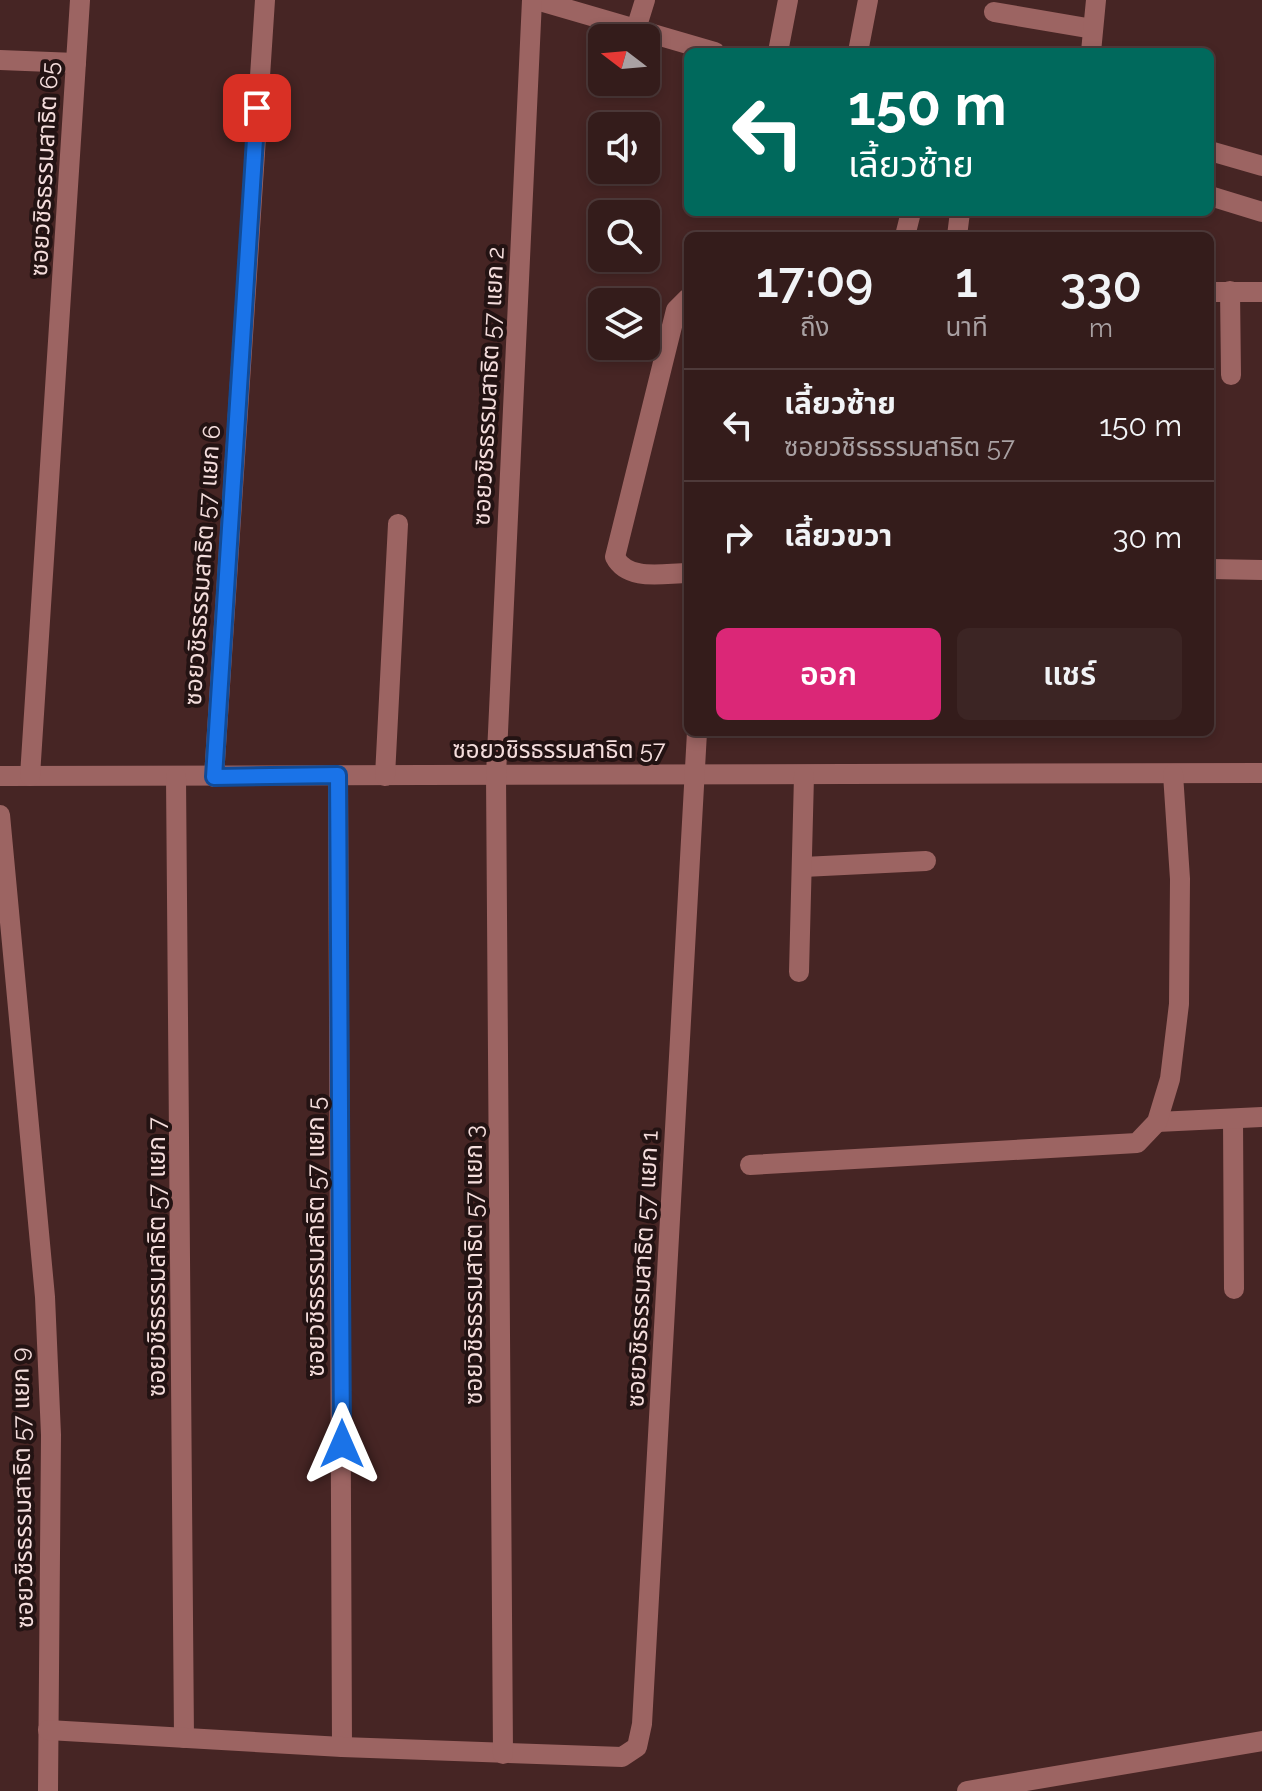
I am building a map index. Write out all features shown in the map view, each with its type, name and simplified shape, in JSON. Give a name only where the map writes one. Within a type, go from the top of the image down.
[{"type":"street","name":"ซอยวชิรธรรมสาธิต 65","points":[[30,776],[80,0]]},
{"type":"street","name":"ซอยวชิรธรรมสาธิต 57 แยก 6","points":[[214,777],[265,0]]},
{"type":"street","points":[[534,0],[618,24]]},
{"type":"street","name":"ซอยวชิรธรรมสาธิต 57 แยก 2","points":[[496,775],[534,0]]},
{"type":"street","points":[[638,24],[645,0]]},
{"type":"street","points":[[779,48],[788,0]]},
{"type":"street","points":[[859,48],[868,0]]},
{"type":"street","points":[[1091,48],[1096,0]]},
{"type":"street","points":[[994,12],[1093,29]]},
{"type":"street","points":[[660,36],[701,48]]},
{"type":"street","points":[[0,60],[76,63]]},
{"type":"street","points":[[1214,152],[1262,166]]},
{"type":"street","points":[[1214,197],[1262,212]]},
{"type":"street","points":[[1231,375],[1220,291],[1262,292]]},
{"type":"street","points":[[684,302],[676,310],[615,557],[620,568],[630,573],[684,573]]},
{"type":"street","points":[[385,776],[398,524]]},
{"type":"street","points":[[1214,569],[1262,570]]},
{"type":"street","name":"ซอยวชิรธรรมสาธิต 57 แยก 1","points":[[503,1754],[622,1757],[637,1747],[642,1724],[697,736]]},
{"type":"street","name":"ซอยวชิรธรรมสาธิต 57","points":[[0,776],[1262,773]]},
{"type":"street","points":[[750,1165],[1137,1143],[1157,1122],[1170,1079],[1179,1004],[1180,879],[1173,774]]},
{"type":"street","name":"ซอยวชิรธรรมสาธิต 57 แยก 5","points":[[338,775],[342,1747]]},
{"type":"street","name":"ซอยวชิรธรรมสาธิต 57 แยก 3","points":[[496,775],[503,1754]]},
{"type":"street","points":[[799,972],[804,776]]},
{"type":"street","name":"ซอยวชิรธรรมสาธิต 57 แยก 7","points":[[176,777],[184,1738]]},
{"type":"street","name":"ซอยวชิรธรรมสาธิต 57 แยก 9","points":[[0,815],[45,1297],[51,1435],[48,1791]]},
{"type":"street","points":[[803,867],[926,861]]},
{"type":"street","points":[[1157,1122],[1262,1117]]},
{"type":"street","points":[[1233,1119],[1234,1289]]},
{"type":"street","points":[[48,1730],[503,1754]]},
{"type":"street","points":[[967,1791],[1262,1741]]},
{"type":"route","points":[[257,108],[214,777],[338,775],[342,1444]]}]
